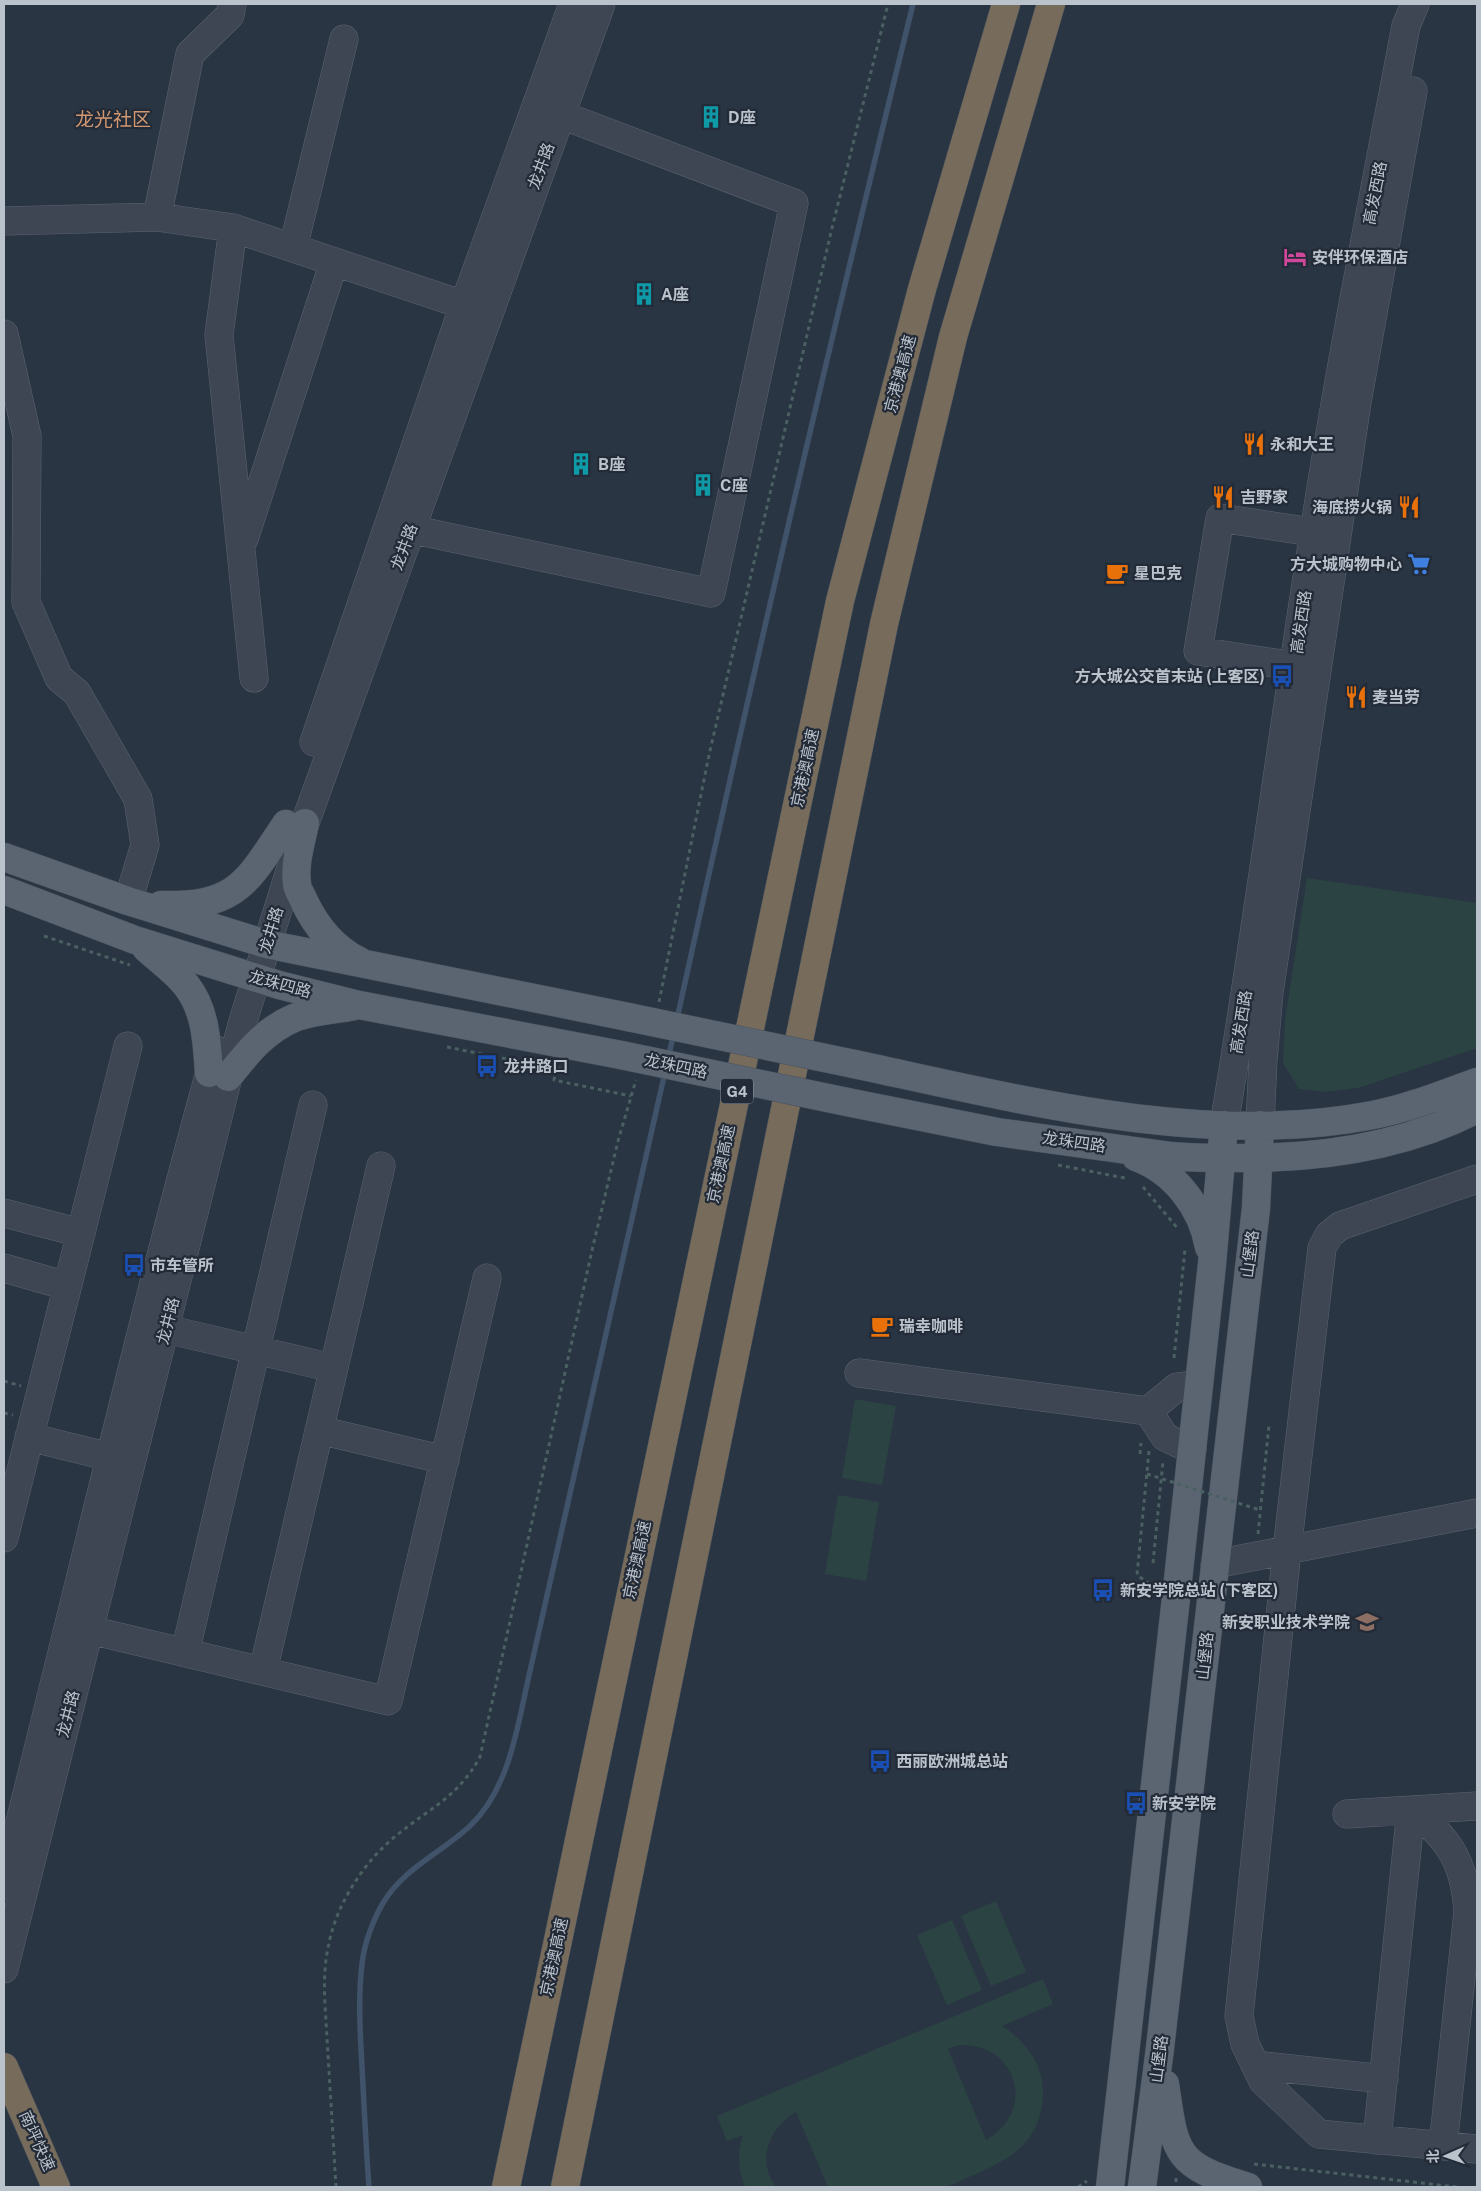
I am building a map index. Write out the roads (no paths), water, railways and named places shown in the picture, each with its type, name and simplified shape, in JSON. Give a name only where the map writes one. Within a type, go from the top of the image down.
[{"type":"highway","name":"京港澳高速","points":[[506,2187],[840,601],[922,289],[1006,4]]},
{"type":"highway","points":[[565,2187],[884,624],[953,337],[1051,4]]},
{"type":"highway","points":[[487,2187],[558,1850],[592,1776]]},
{"type":"highway","name":"南坪快速","points":[[4,2067],[56,2187]]},
{"type":"main road","points":[[128,901],[178,906],[224,896],[248,879],[296,823]]},
{"type":"main road","points":[[296,823],[297,886],[309,912],[323,932],[339,948],[357,961],[376,968]]},
{"type":"main road","name":"龙珠四路","points":[[4,857],[128,901],[257,942],[376,968],[628,1017],[1056,1106],[1132,1118],[1224,1125],[1297,1124],[1372,1115],[1396,1110],[1477,1082]]},
{"type":"main road","name":"龙珠四路","points":[[4,890],[135,940],[247,975],[359,1005],[621,1055],[997,1132],[1180,1157],[1296,1158],[1359,1148],[1448,1123],[1477,1109]]},
{"type":"main road","points":[[135,940],[178,976],[195,999],[202,1016],[219,1075],[259,1040],[294,1018],[359,1005]]},
{"type":"main road","points":[[1100,2183],[1192,1450],[1212,1264],[1224,1125]]},
{"type":"main road","name":"山堡路","points":[[1142,2187],[1160,2048],[1256,1208],[1260,1125]]},
{"type":"main road","points":[[1107,1147],[1146,1161],[1167,1174],[1183,1191],[1199,1215],[1208,1239],[1212,1264]]},
{"type":"main road","points":[[1160,2048],[1173,2136],[1178,2149],[1187,2161],[1203,2171],[1248,2175]]},
{"type":"street","points":[[157,217],[190,54],[230,15],[232,4]]},
{"type":"street","name":"龙井路","points":[[6,1870],[135,1353],[257,942],[464,305],[574,4]]},
{"type":"street","name":"龙井路","points":[[296,823],[410,529],[559,114],[601,4]]},
{"type":"street","name":"高发西路","points":[[1260,1125],[1269,992],[1306,668],[1325,534],[1335,406],[1404,36],[1415,4]]},
{"type":"street","name":"高发西路","points":[[1325,534],[1357,402],[1424,30],[1426,4]]},
{"type":"street","points":[[292,248],[344,39]]},
{"type":"street","points":[[410,529],[711,593],[794,203],[559,114]]},
{"type":"street","points":[[4,221],[157,217],[233,228],[464,305]]},
{"type":"street","points":[[233,228],[220,335],[254,678]]},
{"type":"street","points":[[241,548],[334,262]]},
{"type":"street","points":[[4,334],[26,436],[26,602],[59,678],[77,693],[138,799],[145,845],[128,901]]},
{"type":"street","points":[[1306,668],[1198,652],[1220,518],[1325,534]]},
{"type":"street","name":"高发西路","points":[[1224,1125],[1246,993],[1306,668]]},
{"type":"street","points":[[4,1538],[128,1046]]},
{"type":"street","name":"龙井路","points":[[4,1969],[166,1329],[219,1075]]},
{"type":"street","points":[[185,1653],[313,1105]]},
{"type":"street","points":[[263,1671],[381,1166]]},
{"type":"street","points":[[1477,1179],[1340,1226],[1329,1235],[1322,1248],[1287,1550],[1239,2016],[1245,2044],[1263,2081],[1319,2134],[1477,2149]]},
{"type":"street","points":[[4,1213],[81,1232]]},
{"type":"street","points":[[4,1268],[67,1286]]},
{"type":"street","points":[[90,1630],[388,1701],[487,1278]]},
{"type":"street","points":[[166,1329],[334,1368]]},
{"type":"street","points":[[859,1374],[1148,1411],[1177,1388],[1199,1384]]},
{"type":"street","points":[[1148,1411],[1165,1437],[1192,1450]]},
{"type":"street","points":[[319,1430],[445,1460]]},
{"type":"street","points":[[29,1437],[110,1457]]},
{"type":"street","points":[[1215,1564],[1477,1513]]},
{"type":"street","points":[[1348,1814],[1477,1806]]},
{"type":"street","points":[[1377,2140],[1411,1810]]},
{"type":"street","points":[[1411,1810],[1428,1822],[1450,1848],[1462,1872],[1468,1912],[1443,2146]]},
{"type":"street","points":[[1255,2065],[1384,2079]]},
{"type":"waterway","points":[[677,1019],[792,511],[913,4]]},
{"type":"waterway","points":[[668,1058],[674,1033]]},
{"type":"waterway","points":[[369,2187],[360,2015],[363,1956],[369,1932],[383,1903],[401,1880],[459,1836],[483,1811],[494,1794],[510,1758],[665,1072]]},
{"type":"place","name":"D座","points":[[711,117]]},
{"type":"place","name":"安伴环保酒店","points":[[1295,257]]},
{"type":"place","name":"A座","points":[[644,294]]},
{"type":"place","name":"永和大王","points":[[1254,444]]},
{"type":"place","name":"B座","points":[[581,464]]},
{"type":"place","name":"C座","points":[[703,485]]},
{"type":"place","name":"吉野家","points":[[1223,497]]},
{"type":"place","name":"海底捞火锅","points":[[1409,507]]},
{"type":"place","name":"方大城购物中心","points":[[1419,564]]},
{"type":"place","name":"星巴克","points":[[1117,573]]},
{"type":"place","name":"方大城公交首末站 (上客区)","points":[[1282,676]]},
{"type":"place","name":"麦当劳","points":[[1356,697]]},
{"type":"place","name":"龙井路口","points":[[487,1066]]},
{"type":"place","name":"市车管所","points":[[134,1265]]},
{"type":"place","name":"瑞幸咖啡","points":[[882,1326]]},
{"type":"place","name":"新安学院总站 (下客区)","points":[[1103,1590]]},
{"type":"place","name":"新安职业技术学院","points":[[1367,1622]]},
{"type":"place","name":"西丽欧洲城总站","points":[[880,1761]]},
{"type":"place","name":"新安学院","points":[[1136,1803]]},
{"type":"district","name":"龙光社区","points":[[113,119]]}]
